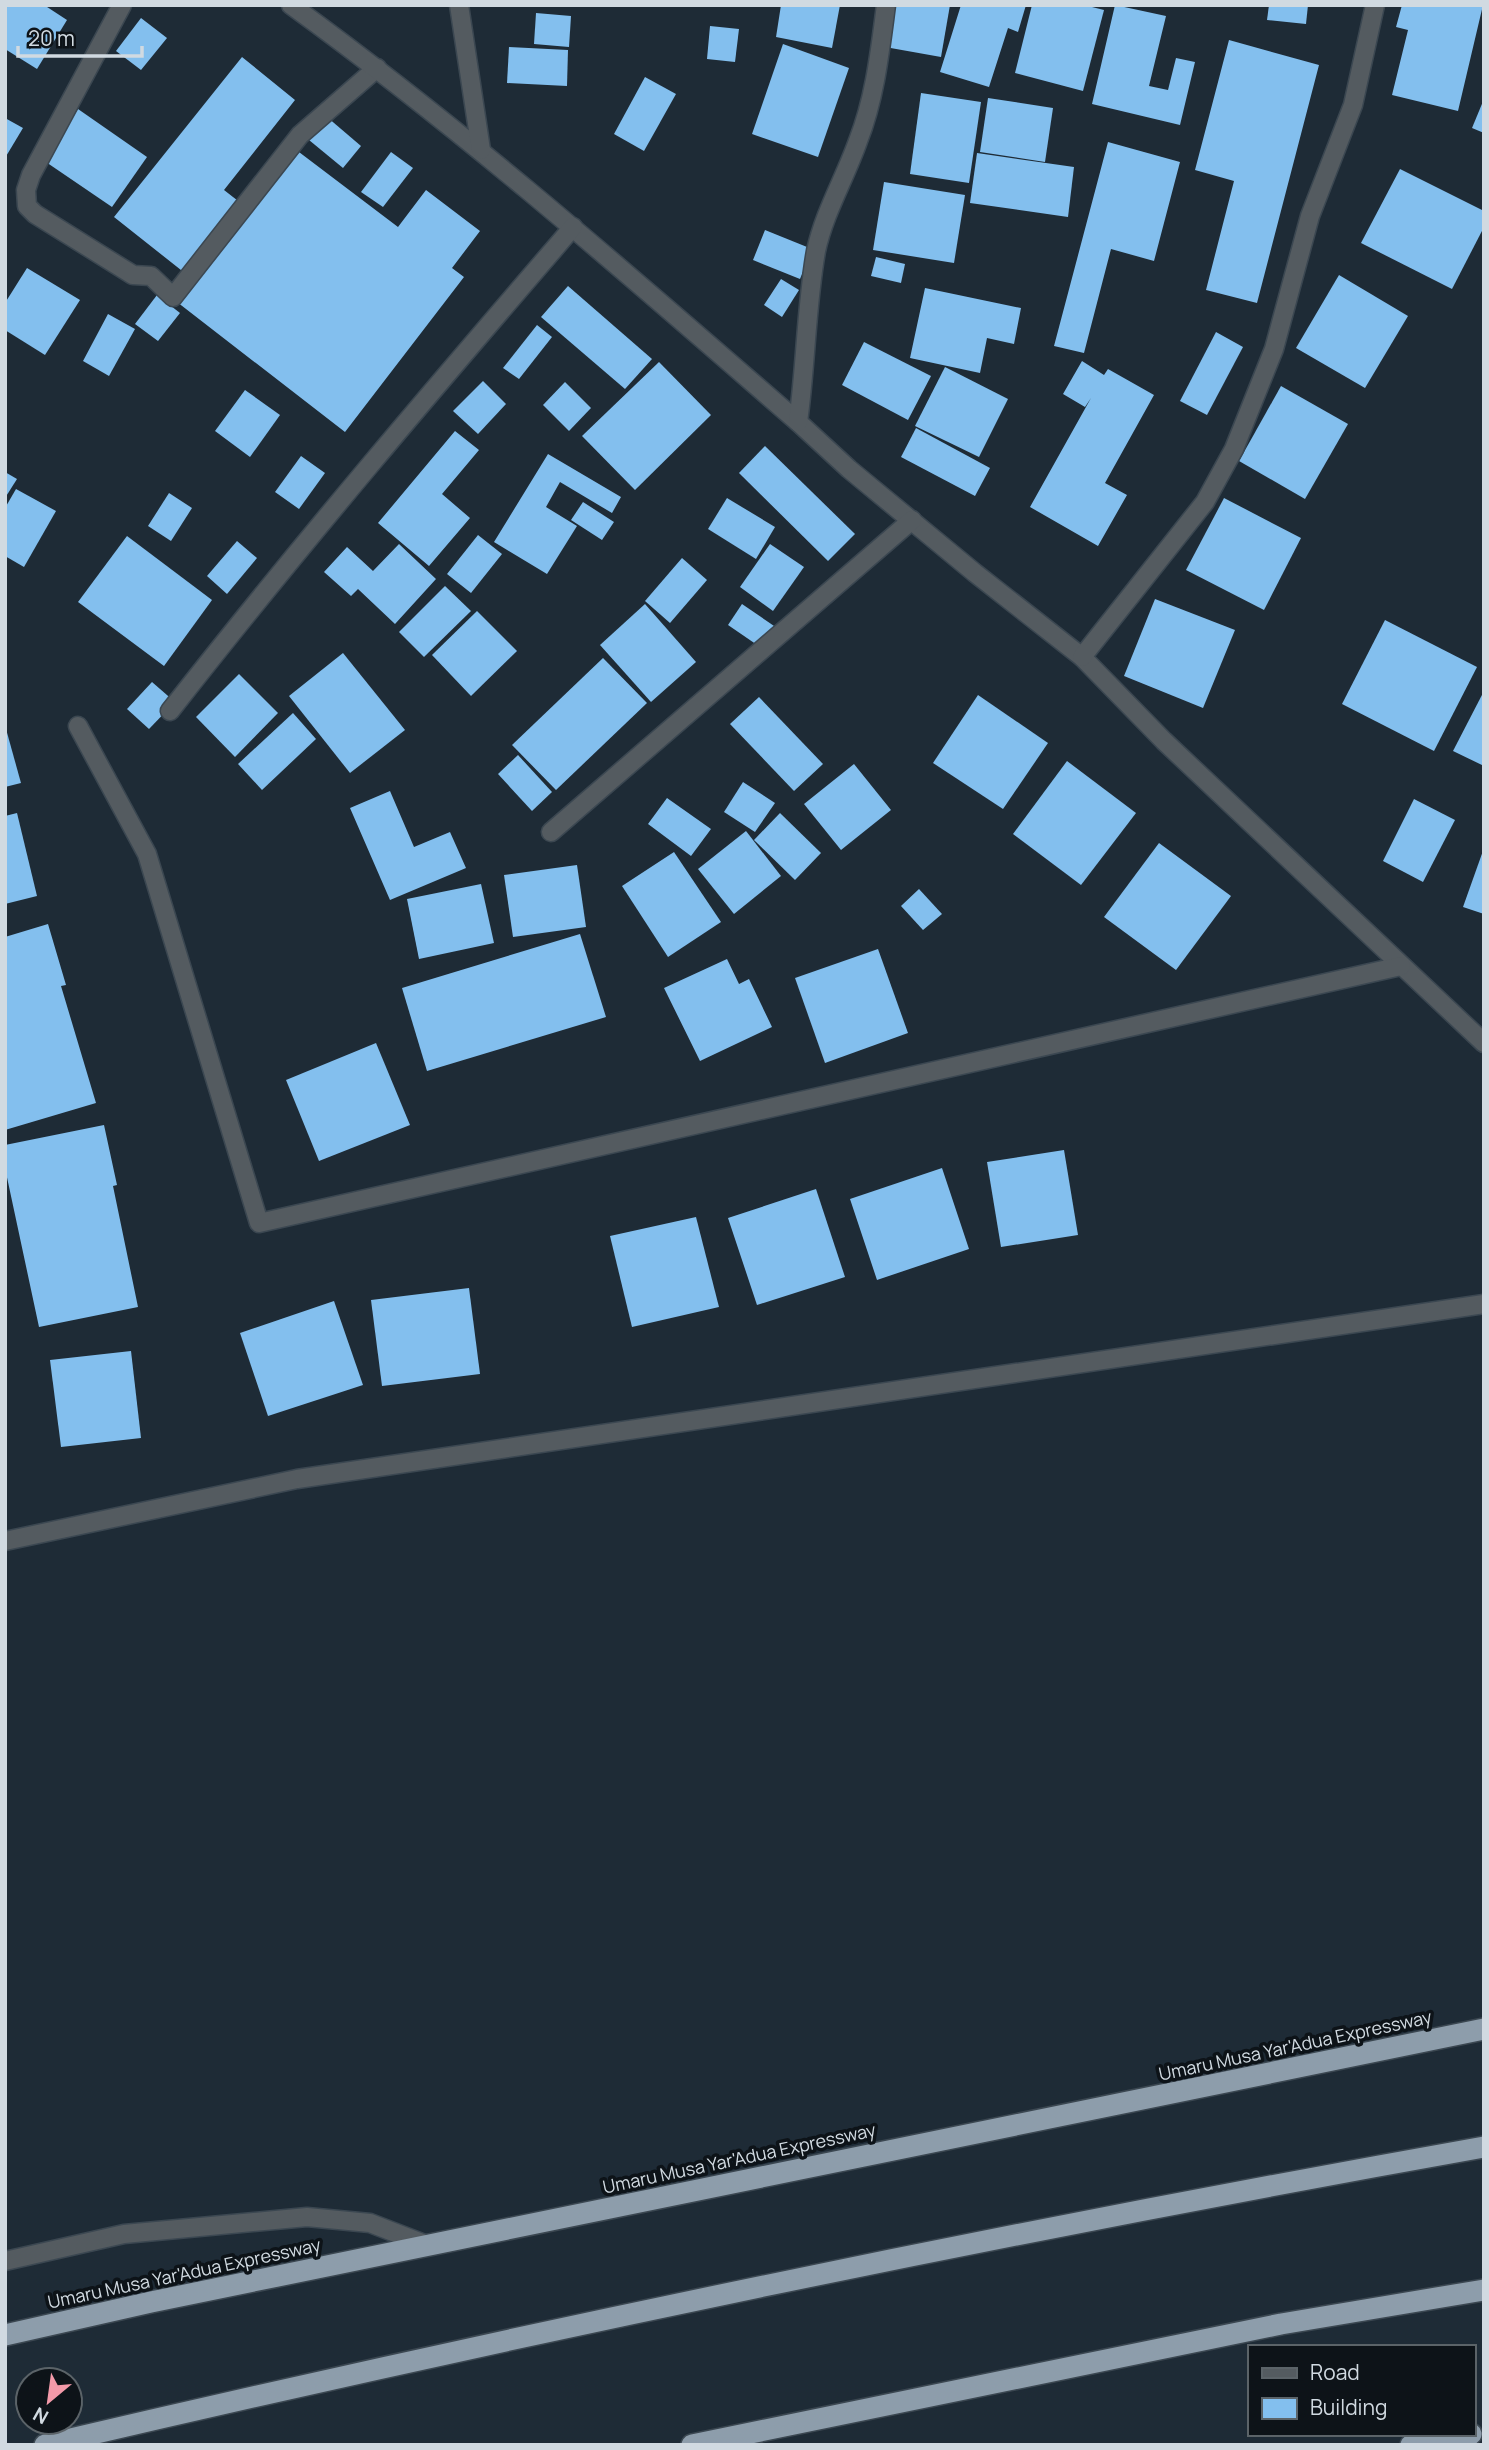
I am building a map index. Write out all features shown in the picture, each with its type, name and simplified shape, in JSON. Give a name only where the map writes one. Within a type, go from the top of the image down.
[{"type":"highway","name":"Umaru Musa Yar'Adua Expressway","points":[[5,2335],[151,2302],[1484,2029]]},
{"type":"highway","points":[[46,2445],[817,2275],[1278,2183],[1484,2147]]},
{"type":"highway","points":[[692,2445],[1268,2327],[1484,2290]]},
{"type":"highway","points":[[1410,2445],[1461,2436]]},
{"type":"street","points":[[122,5],[31,176],[26,190],[27,206],[35,214],[132,275],[151,276],[173,297],[300,135],[377,68]]},
{"type":"street","points":[[291,5],[481,150],[798,422],[849,469],[1082,657],[1164,741],[1484,1043]]},
{"type":"street","points":[[458,5],[481,150]]},
{"type":"street","points":[[798,422],[817,249],[832,203],[859,141],[873,93],[886,5]]},
{"type":"street","points":[[1082,657],[1205,502],[1234,449],[1274,349],[1310,216],[1353,105],[1375,5]]},
{"type":"street","points":[[170,711],[246,614],[408,418],[573,227]]},
{"type":"street","points":[[551,832],[912,520]]},
{"type":"street","points":[[78,726],[147,854],[260,1223],[1401,966]]},
{"type":"street","points":[[5,1541],[297,1479],[1484,1304]]},
{"type":"street","points":[[5,2261],[124,2234],[225,2222],[307,2217],[370,2223],[427,2245]]},
{"type":"building","points":[[5,5],[44,5],[67,20],[37,69],[5,49]]},
{"type":"building","points":[[781,5],[840,5],[832,48],[776,37]]},
{"type":"building","points":[[892,5],[950,5],[941,57],[885,47]]},
{"type":"building","points":[[961,5],[1026,5],[1018,32],[1008,28],[989,87],[940,72]]},
{"type":"building","points":[[1032,5],[1084,5],[1104,10],[1083,91],[1015,73]]},
{"type":"building","points":[[1115,5],[1166,16],[1149,86],[1168,90],[1176,58],[1195,62],[1180,125],[1092,104]]},
{"type":"building","points":[[1269,5],[1308,5],[1306,24],[1267,20]]},
{"type":"building","points":[[1402,5],[1483,5],[1458,111],[1392,95],[1408,30],[1396,27]]},
{"type":"building","points":[[536,13],[571,16],[569,47],[534,44]]},
{"type":"building","points":[[141,18],[167,38],[141,70],[116,51]]},
{"type":"building","points":[[710,26],[739,29],[735,62],[707,59]]},
{"type":"building","points":[[1229,40],[1319,65],[1257,303],[1206,290],[1234,181],[1195,170]]},
{"type":"building","points":[[783,44],[849,68],[818,157],[752,134]]},
{"type":"building","points":[[509,47],[568,50],[567,86],[507,83]]},
{"type":"building","points":[[242,57],[295,100],[224,190],[242,204],[186,274],[114,217]]},
{"type":"building","points":[[645,77],[676,94],[644,151],[614,134]]},
{"type":"building","points":[[921,93],[981,102],[969,183],[910,174]]},
{"type":"building","points":[[988,98],[1053,108],[1045,162],[980,152]]},
{"type":"building","points":[[1484,99],[1484,133],[1472,128]]},
{"type":"building","points":[[78,109],[147,157],[112,207],[43,160]]},
{"type":"building","points":[[327,117],[361,146],[343,168],[309,140]]},
{"type":"building","points":[[5,118],[23,128],[5,158]]},
{"type":"building","points":[[1108,142],[1180,162],[1154,261],[1111,249],[1084,353],[1054,346]]},
{"type":"building","points":[[295,149],[398,227],[426,190],[480,231],[452,268],[464,277],[345,432],[177,302]]},
{"type":"building","points":[[391,152],[413,168],[383,207],[361,192]]},
{"type":"building","points":[[977,153],[1074,167],[1068,217],[970,203]]},
{"type":"building","points":[[1400,169],[1484,211],[1484,227],[1452,289],[1361,243]]},
{"type":"building","points":[[884,182],[965,195],[954,263],[873,250]]},
{"type":"building","points":[[765,230],[812,249],[800,279],[753,260]]},
{"type":"building","points":[[876,257],[905,264],[901,283],[871,276]]},
{"type":"building","points":[[27,268],[80,300],[45,355],[5,330],[5,303]]},
{"type":"building","points":[[1339,275],[1408,316],[1365,388],[1296,348]]},
{"type":"building","points":[[781,279],[799,290],[782,317],[764,305]]},
{"type":"building","points":[[568,286],[652,359],[625,389],[541,317]]},
{"type":"building","points":[[925,288],[1021,308],[1014,344],[987,338],[980,373],[910,358]]},
{"type":"building","points":[[157,295],[180,313],[158,341],[135,324]]},
{"type":"building","points":[[108,314],[135,329],[109,376],[83,361]]},
{"type":"building","points":[[537,325],[552,337],[519,379],[503,368]]},
{"type":"building","points":[[1216,332],[1243,347],[1207,415],[1180,401]]},
{"type":"building","points":[[864,342],[931,376],[908,420],[842,385]]},
{"type":"building","points":[[1082,361],[1104,375],[1108,369],[1154,395],[1105,483],[1127,495],[1098,546],[1030,507],[1091,398],[1085,407],[1063,394]]},
{"type":"building","points":[[659,362],[711,415],[635,490],[582,436]]},
{"type":"building","points":[[945,367],[1008,399],[979,457],[915,426]]},
{"type":"building","points":[[483,381],[506,404],[478,434],[453,411]]},
{"type":"building","points":[[565,382],[591,408],[569,431],[543,405]]},
{"type":"building","points":[[1281,386],[1348,424],[1305,499],[1239,461]]},
{"type":"building","points":[[245,390],[280,415],[250,457],[215,431]]},
{"type":"building","points":[[916,428],[990,468],[975,496],[901,457]]},
{"type":"building","points":[[455,431],[479,450],[442,494],[470,518],[429,566],[378,523]]},
{"type":"building","points":[[765,446],[855,534],[828,561],[739,473]]},
{"type":"building","points":[[548,454],[621,497],[612,513],[560,482],[546,507],[577,526],[547,574],[494,542]]},
{"type":"building","points":[[301,456],[325,473],[299,509],[275,492]]},
{"type":"building","points":[[5,472],[17,479],[5,498]]},
{"type":"building","points":[[16,489],[56,511],[24,567],[5,556],[5,508]]},
{"type":"building","points":[[169,493],[192,508],[171,541],[148,526]]},
{"type":"building","points":[[727,498],[775,527],[756,559],[708,529]]},
{"type":"building","points":[[1224,498],[1301,538],[1264,610],[1186,570]]},
{"type":"building","points":[[583,502],[614,522],[602,540],[571,520]]},
{"type":"building","points":[[478,535],[502,554],[471,593],[447,574]]},
{"type":"building","points":[[127,536],[212,600],[164,666],[78,602]]},
{"type":"building","points":[[237,541],[257,558],[227,594],[207,576]]},
{"type":"building","points":[[399,544],[436,579],[395,624],[358,589],[351,596],[324,572],[347,547],[373,571]]},
{"type":"building","points":[[770,544],[804,567],[773,611],[740,587]]},
{"type":"building","points":[[682,558],[707,580],[670,623],[645,601]]},
{"type":"building","points":[[445,586],[471,611],[424,657],[399,632]]},
{"type":"building","points":[[1155,599],[1235,630],[1203,708],[1124,676]]},
{"type":"building","points":[[645,604],[696,662],[651,702],[600,645]]},
{"type":"building","points":[[742,604],[777,628],[763,649],[728,625]]},
{"type":"building","points":[[477,611],[517,651],[471,696],[432,655]]},
{"type":"building","points":[[1385,620],[1477,667],[1434,751],[1342,704]]},
{"type":"building","points":[[343,653],[405,730],[350,773],[289,696]]},
{"type":"building","points":[[603,658],[647,703],[556,790],[512,745]]},
{"type":"building","points":[[239,674],[278,713],[235,757],[196,717]]},
{"type":"building","points":[[152,682],[175,702],[149,729],[127,709]]},
{"type":"building","points":[[1484,691],[1484,766],[1453,751]]},
{"type":"building","points":[[978,695],[1048,743],[1003,809],[933,763]]},
{"type":"building","points":[[759,697],[823,764],[794,791],[730,724]]},
{"type":"building","points":[[293,713],[316,739],[262,790],[238,764]]},
{"type":"building","points":[[5,730],[21,783],[5,787]]},
{"type":"building","points":[[518,755],[552,792],[532,811],[498,774]]},
{"type":"building","points":[[1067,761],[1136,813],[1081,885],[1013,834]]},
{"type":"building","points":[[854,764],[891,810],[841,850],[804,804]]},
{"type":"building","points":[[743,782],[775,803],[755,832],[724,812]]},
{"type":"building","points":[[390,791],[414,847],[450,832],[466,868],[390,900],[350,808]]},
{"type":"building","points":[[667,798],[711,829],[691,856],[648,824]]},
{"type":"building","points":[[1414,799],[1455,820],[1423,882],[1383,861]]},
{"type":"building","points":[[17,813],[37,896],[5,904],[5,816]]},
{"type":"building","points":[[780,813],[821,853],[795,880],[754,840]]},
{"type":"building","points":[[746,831],[781,876],[734,914],[698,869]]},
{"type":"building","points":[[1159,843],[1231,896],[1176,970],[1104,917]]},
{"type":"building","points":[[1484,848],[1484,914],[1463,907]]},
{"type":"building","points":[[674,852],[721,922],[668,957],[622,886]]},
{"type":"building","points":[[577,865],[586,927],[513,937],[504,875]]},
{"type":"building","points":[[481,884],[494,943],[419,959],[407,899]]},
{"type":"building","points":[[919,889],[942,914],[923,930],[901,906]]},
{"type":"building","points":[[48,924],[66,985],[61,986],[96,1103],[5,1130],[5,937]]},
{"type":"building","points":[[580,934],[606,1017],[427,1071],[402,988]]},
{"type":"building","points":[[878,949],[908,1033],[825,1063],[795,978]]},
{"type":"building","points":[[727,959],[739,984],[749,979],[772,1027],[700,1061],[664,988]]},
{"type":"building","points":[[376,1043],[410,1125],[319,1161],[286,1080]]},
{"type":"building","points":[[104,1125],[117,1185],[113,1186],[138,1307],[39,1327],[5,1168],[5,1145]]},
{"type":"building","points":[[1064,1150],[1078,1235],[1001,1247],[987,1162]]},
{"type":"building","points":[[942,1168],[969,1249],[877,1280],[850,1199]]},
{"type":"building","points":[[816,1189],[845,1277],[757,1305],[728,1218]]},
{"type":"building","points":[[696,1217],[719,1307],[632,1327],[610,1236]]},
{"type":"building","points":[[469,1288],[480,1374],[382,1386],[371,1300]]},
{"type":"building","points":[[334,1301],[363,1385],[268,1416],[240,1333]]},
{"type":"building","points":[[131,1351],[141,1438],[61,1447],[50,1360]]}]
